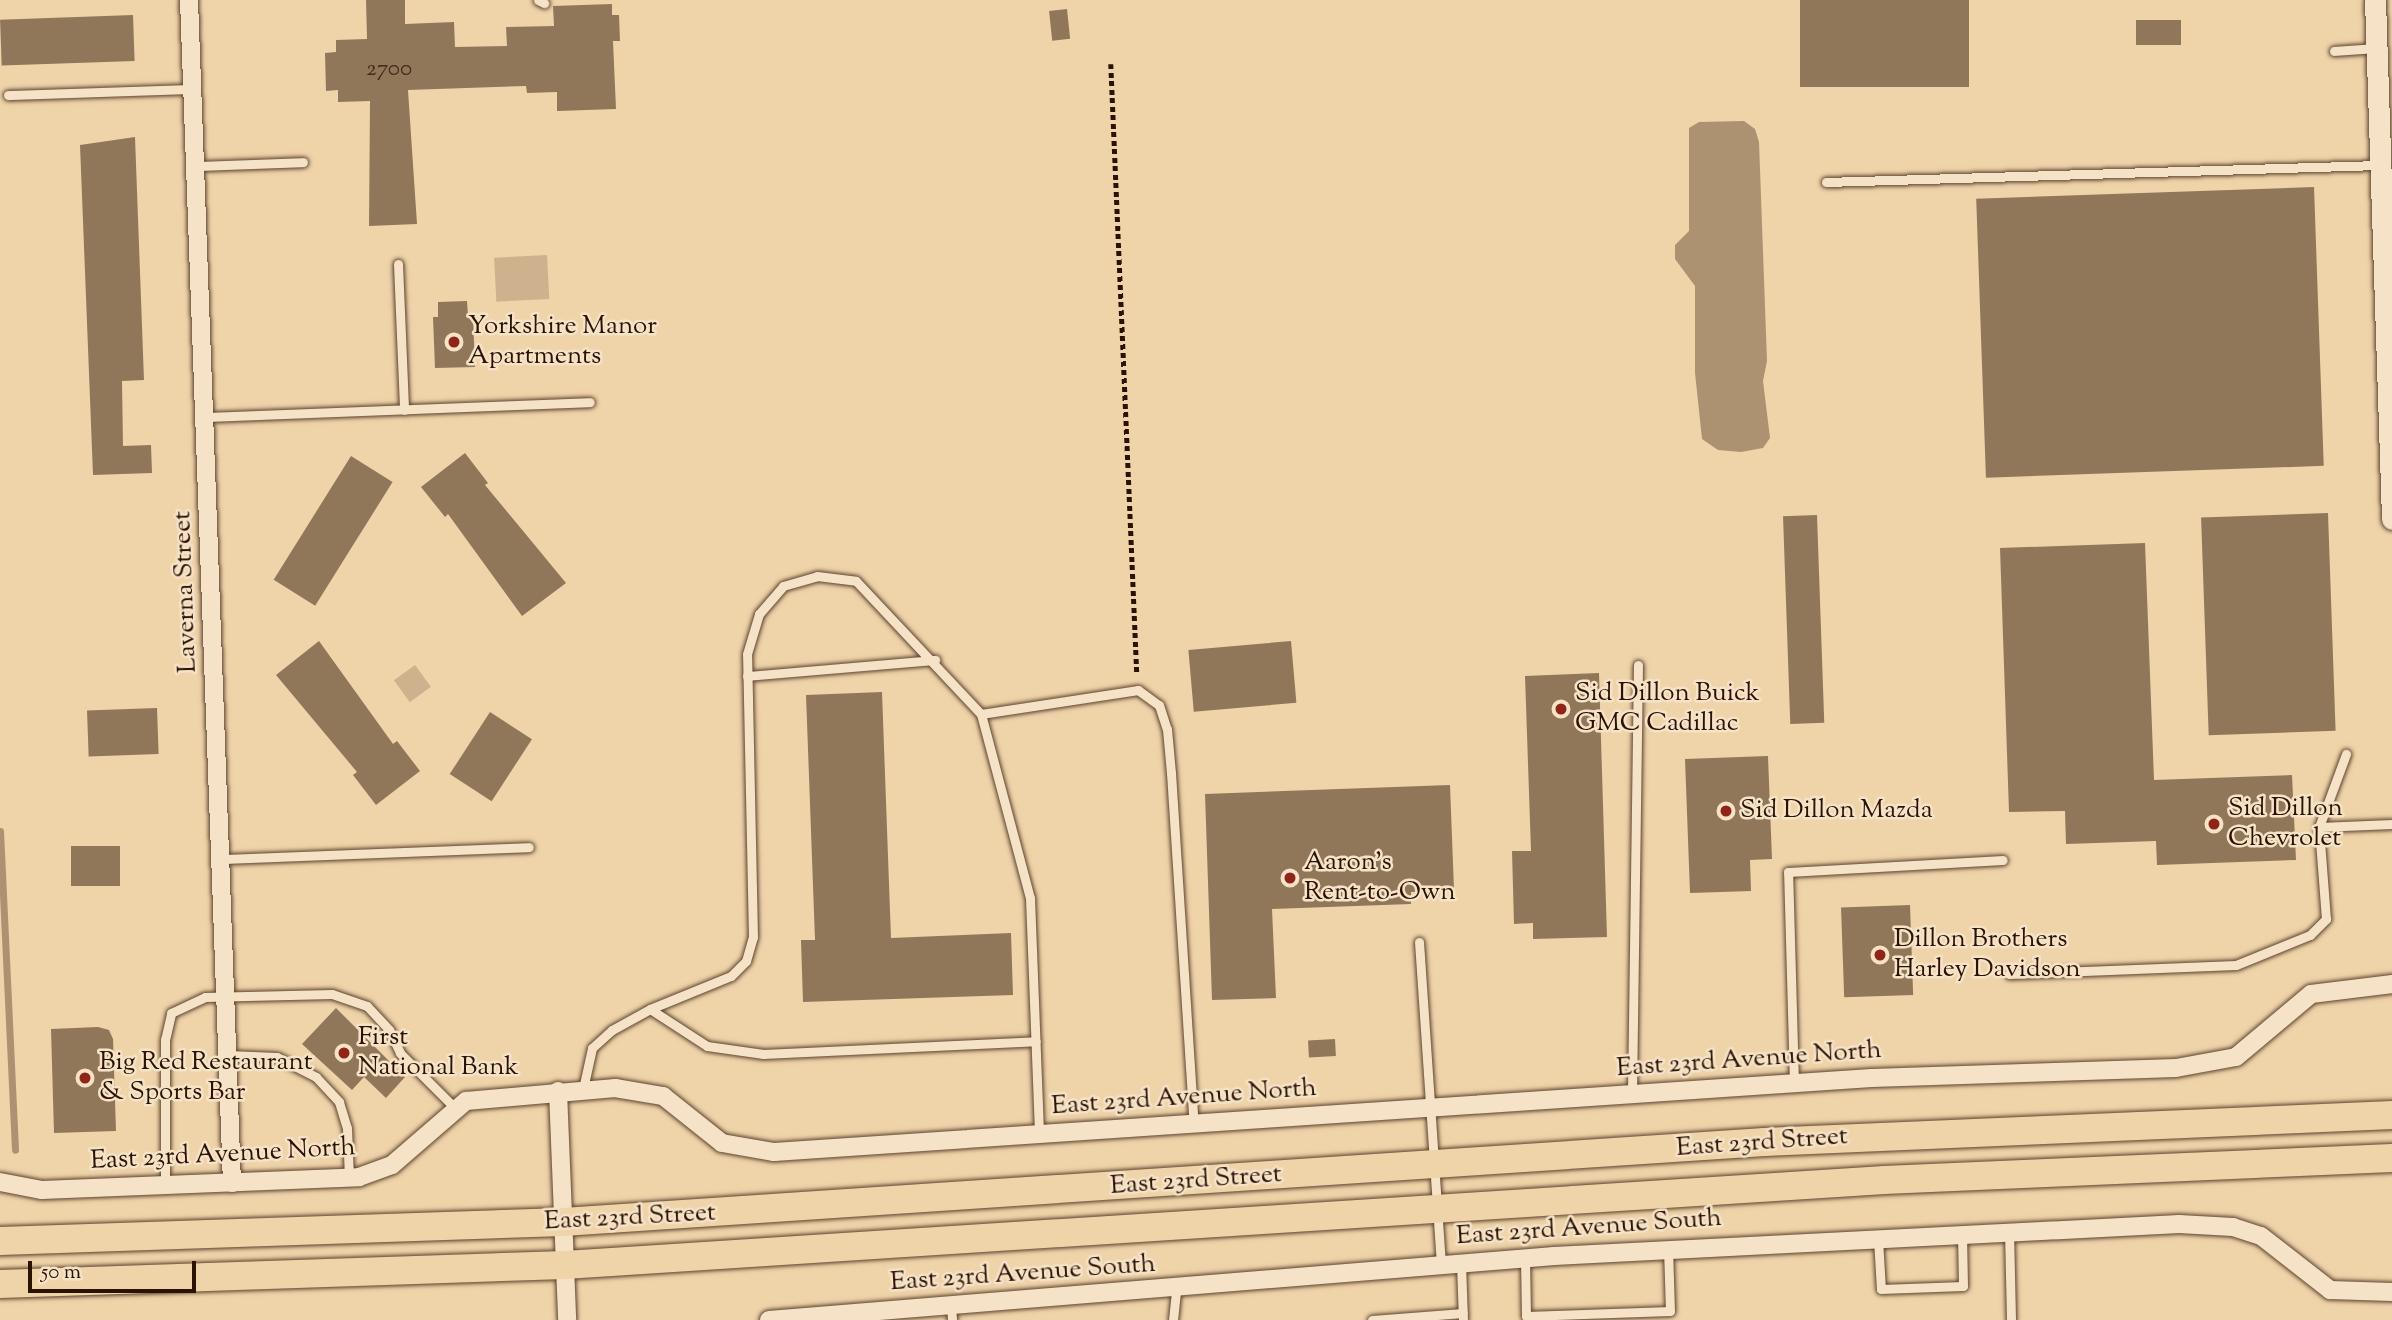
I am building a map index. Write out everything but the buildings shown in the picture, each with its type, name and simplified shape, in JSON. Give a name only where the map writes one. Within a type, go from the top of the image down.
[{"type":"main road","name":"East 23rd Street","points":[[0,1241],[563,1222],[1922,1134],[2392,1115]]},
{"type":"main road","name":"East 23rd Street","points":[[0,1284],[565,1265],[1884,1180],[2392,1158]]},
{"type":"street","name":"Laverna Street","points":[[189,0],[232,1183]]},
{"type":"street","points":[[2375,3],[2390,365],[2392,519]]},
{"type":"street","name":"East 23rd Avenue North","points":[[0,1182],[42,1190],[349,1178],[392,1165],[455,1108],[487,1096],[583,1089],[649,1090],[716,1139],[754,1151],[1794,1083],[2207,1066],[2250,1048],[2311,994],[2392,984]]},
{"type":"street","points":[[558,1091],[567,1320]]},
{"type":"street","name":"East 23rd Avenue South","points":[[769,1320],[952,1312],[1525,1258],[1962,1233],[2179,1224],[2232,1227],[2261,1236],[2322,1287],[2340,1293],[2392,1292]]},
{"type":"lane","points":[[2333,51],[2376,48]]},
{"type":"lane","points":[[8,95],[193,89]]},
{"type":"lane","points":[[196,166],[303,162]]},
{"type":"lane","points":[[1826,182],[2380,164]]},
{"type":"lane","points":[[398,264],[404,410]]},
{"type":"lane","points":[[205,417],[590,402]]},
{"type":"lane","points":[[583,1089],[592,1048],[650,1009],[731,976],[746,961],[753,937],[747,654],[759,614],[783,586],[817,576],[856,581],[935,660],[981,714],[1030,898],[1039,1134]]},
{"type":"lane","points":[[747,676],[935,660]]},
{"type":"lane","points":[[1632,1094],[1638,664]]},
{"type":"lane","points":[[981,714],[1138,690],[1159,705],[1167,729],[1194,1124]]},
{"type":"lane","points":[[2009,974],[2236,965],[2310,935],[2326,919],[2319,827],[2346,754]]},
{"type":"lane","points":[[2319,827],[2392,824]]},
{"type":"lane","points":[[222,859],[529,847]]},
{"type":"lane","points":[[1794,1083],[1788,872],[2003,860]]},
{"type":"lane","points":[[1419,942],[1428,1108],[1441,1264]]},
{"type":"lane","points":[[165,1185],[163,1070],[171,1013],[205,997],[332,994],[367,1006],[389,1030],[400,1053],[455,1108]]},
{"type":"lane","points":[[650,1009],[707,1046],[763,1055],[1036,1041]]},
{"type":"lane","points":[[228,1055],[277,1057],[316,1077],[339,1102],[346,1128],[349,1178]]},
{"type":"lane","points":[[2009,1231],[2011,1320]]},
{"type":"lane","points":[[1878,1238],[1881,1289],[1963,1286],[1962,1233]]},
{"type":"lane","points":[[1525,1258],[1526,1316],[1538,1318],[1670,1311],[1668,1249]]},
{"type":"lane","points":[[1372,1320],[1463,1317],[1461,1263]]},
{"type":"lane","points":[[1173,1320],[1176,1289]]},
{"type":"path","points":[[1111,64],[1132,615],[1138,690]]},
{"type":"shaded area","points":[[1744,121],[1755,129],[1759,142],[1767,361],[1763,381],[1770,438],[1763,448],[1741,452],[1718,450],[1702,439],[1695,373],[1695,286],[1675,259],[1675,245],[1689,231],[1689,128],[1699,122]]},
{"type":"shaded area","points":[[547,255],[549,299],[496,302],[494,258]]},
{"type":"shaded area","points":[[415,665],[431,687],[410,702],[394,680]]},
{"type":"waterway","points":[[0,831],[15,1150]]},
{"type":"place","name":"Yorkshire Manor Apartments","points":[[454,342]]},
{"type":"place","name":"Sid Dillon Buick GMC Cadillac","points":[[1561,709]]},
{"type":"place","name":"Sid Dillon Mazda","points":[[1726,811]]},
{"type":"place","name":"Sid Dillon Chevrolet","points":[[2214,824]]},
{"type":"place","name":"Aaron's Rent-to-Own","points":[[1290,878]]},
{"type":"place","name":"Dillon Brothers Harley Davidson","points":[[1880,955]]},
{"type":"place","name":"First National Bank","points":[[344,1053]]},
{"type":"place","name":"Big Red Restaurant & Sports Bar","points":[[85,1078]]}]
